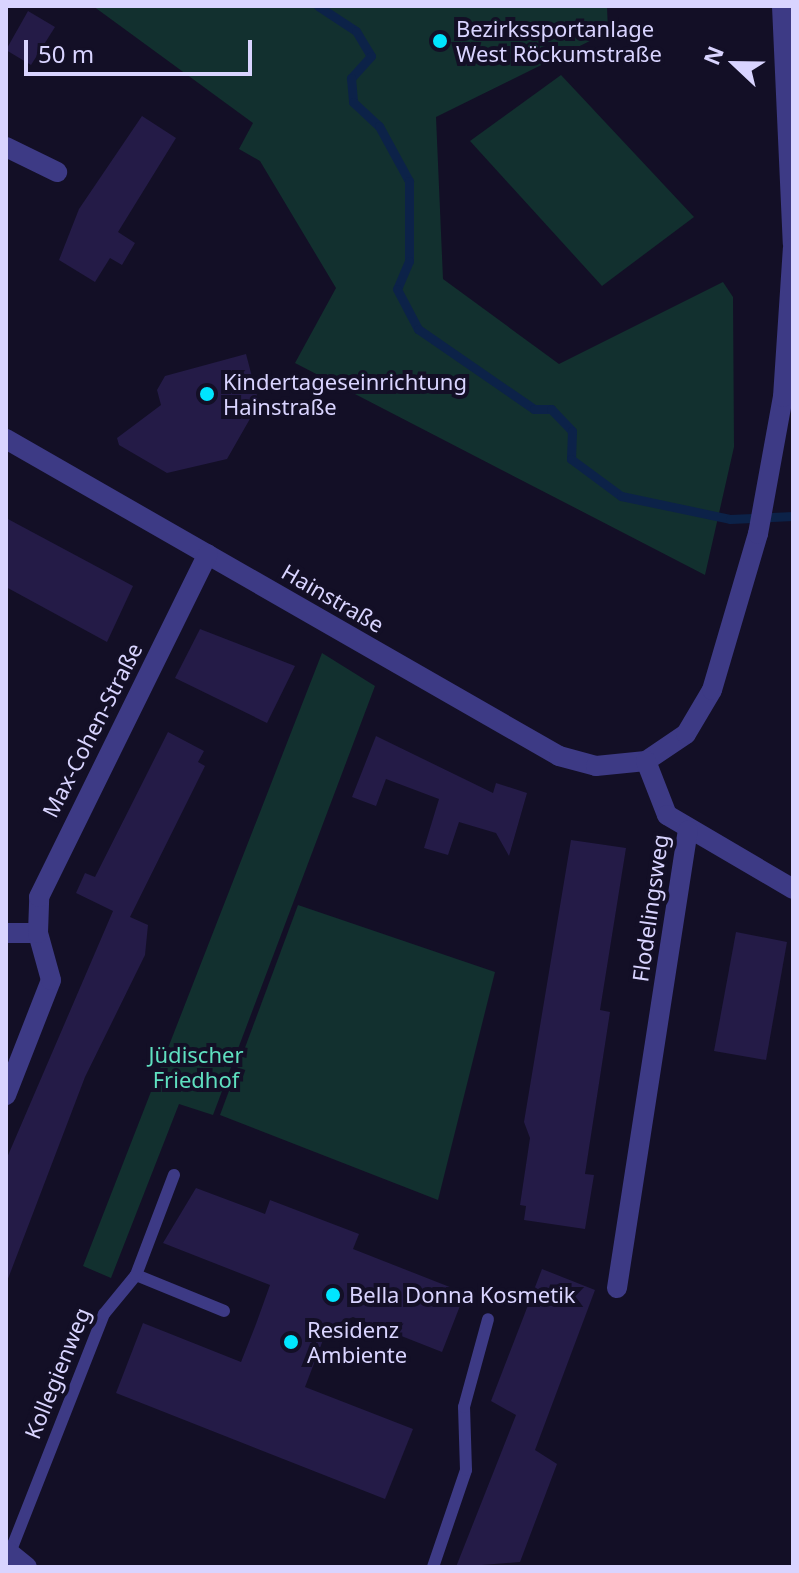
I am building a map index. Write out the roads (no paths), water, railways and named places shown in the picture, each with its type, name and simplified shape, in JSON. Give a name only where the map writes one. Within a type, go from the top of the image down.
[{"type":"street","points":[[646,761],[686,734],[706,703],[764,506],[783,397],[793,246],[782,6]]},
{"type":"street","points":[[6,147],[57,172]]},
{"type":"street","name":"Hainstraße","points":[[6,439],[559,756],[596,766],[646,761]]},
{"type":"street","name":"Max-Cohen-Straße","points":[[6,1095],[51,980],[38,933],[39,897],[55,859],[208,554]]},
{"type":"street","name":"Flodelingsweg","points":[[617,1288],[688,830],[667,815],[646,761]]},
{"type":"street","points":[[688,830],[793,889]]},
{"type":"street","points":[[6,933],[38,933]]},
{"type":"street","name":"Kollegienweg","points":[[8,1550],[27,1567]]},
{"type":"lane","name":"Kollegienweg","points":[[8,1550],[104,1314],[136,1275],[174,1175]]},
{"type":"lane","points":[[136,1275],[224,1311]]},
{"type":"lane","points":[[433,1567],[466,1470],[464,1407],[488,1319]]},
{"type":"waterway","points":[[318,6],[356,31],[371,56],[351,78],[353,102],[379,126],[409,181],[409,261],[397,289],[418,329],[534,409],[551,409],[572,431],[571,459],[621,496],[730,519],[793,516]]},
{"type":"place","name":"Bezirkssportanlage West Röckumstraße","points":[[440,41]]},
{"type":"place","name":"Kindertageseinrichtung Hainstraße","points":[[207,394]]},
{"type":"place","name":"Bella Donna Kosmetik","points":[[333,1295]]},
{"type":"place","name":"Residenz Ambiente","points":[[291,1342]]},
{"type":"park label","name":"Jüdischer Friedhof","points":[[196,1066]]}]
